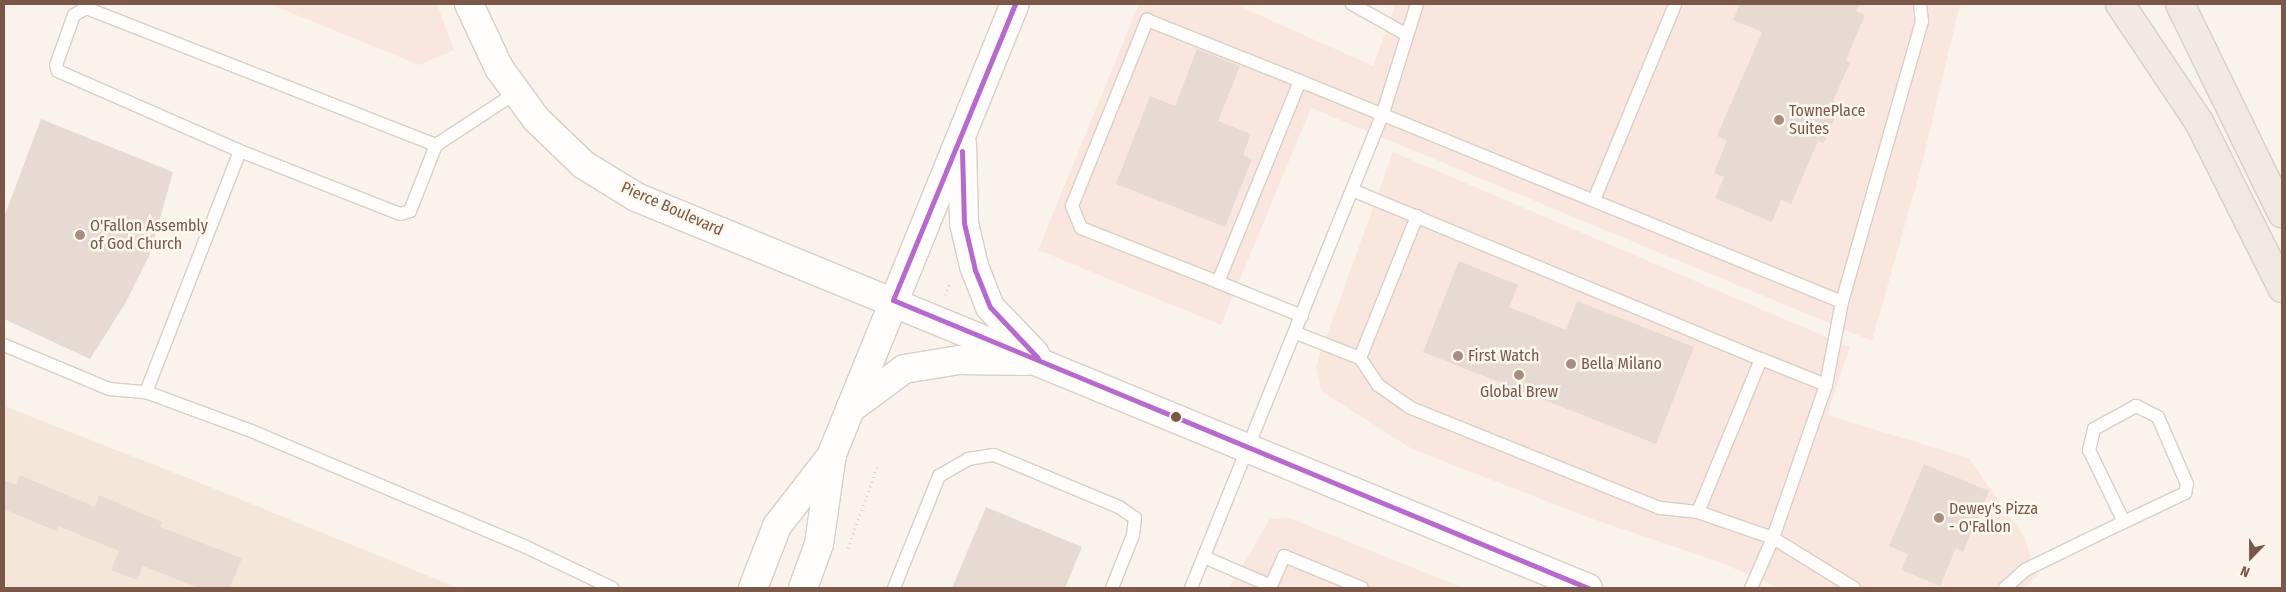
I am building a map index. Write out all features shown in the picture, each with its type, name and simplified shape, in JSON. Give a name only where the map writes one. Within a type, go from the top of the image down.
[{"type":"highway","points":[[2120,4],[2199,122],[2282,288]]},
{"type":"highway","points":[[2180,4],[2282,213]]},
{"type":"street","name":"Pierce Boulevard","points":[[469,4],[499,68],[536,119],[584,165],[636,197],[893,300],[1588,588]]},
{"type":"street","points":[[804,588],[820,544],[832,454],[893,300],[1015,4]]},
{"type":"street","points":[[962,133],[964,222],[975,270],[990,307],[1041,362]]},
{"type":"street","points":[[850,409],[904,369],[959,360],[1041,362]]},
{"type":"street","points":[[753,588],[777,526],[832,454]]},
{"type":"lane","points":[[1352,4],[1407,35]]},
{"type":"lane","points":[[1191,588],[1247,447],[1296,332],[1383,112],[1417,4]]},
{"type":"lane","points":[[1594,200],[1676,4]]},
{"type":"lane","points":[[1751,588],[1773,538],[1826,385],[1842,302],[1922,21],[1920,4]]},
{"type":"lane","points":[[436,145],[86,8],[74,15],[56,65],[58,71],[240,151],[400,214],[410,211],[436,145],[517,92]]},
{"type":"lane","points":[[1302,316],[1081,228],[1072,206],[1147,20],[1383,112],[1842,302]]},
{"type":"lane","points":[[1218,282],[1300,81]]},
{"type":"lane","points":[[146,392],[240,151]]},
{"type":"lane","points":[[1352,190],[1826,385]]},
{"type":"lane","points":[[1360,358],[1417,216]]},
{"type":"lane","points":[[1296,332],[1360,358],[1378,385],[1411,408],[1660,508],[1698,512],[1773,538],[1854,588]]},
{"type":"lane","points":[[4,345],[109,389],[146,392],[290,448],[524,546],[612,588]]},
{"type":"lane","points":[[1698,512],[1761,359]]},
{"type":"lane","points":[[2006,588],[2025,570],[2185,493],[2187,484],[2158,417],[2136,406],[2094,430],[2089,450],[2124,522]]},
{"type":"lane","points":[[894,588],[939,476],[968,459],[994,455],[1119,507],[1135,518],[1133,535],[1112,588]]},
{"type":"lane","points":[[1204,557],[1270,587],[1284,556],[1362,588]]},
{"type":"path","points":[[944,298],[950,282],[956,278]]},
{"type":"path","points":[[847,551],[877,467]]},
{"type":"shaded area","points":[[270,4],[437,4],[454,50],[419,65]]},
{"type":"shaded area","points":[[1139,4],[1235,4],[1373,66],[1396,4],[1960,4],[1922,164],[1872,341],[1311,108],[1221,325],[1038,250]]},
{"type":"shaded area","points":[[1393,152],[1850,347],[1827,415],[1969,458],[2025,538],[2037,576],[2025,588],[1780,588],[1719,562],[1590,518],[1412,449],[1321,391],[1316,366]]},
{"type":"shaded area","points":[[4,406],[193,480],[458,588],[4,588]]},
{"type":"shaded area","points":[[1290,518],[1463,588],[1229,588],[1270,519]]},
{"type":"building","name":"TownePlace Suites","points":[[1740,4],[1860,4],[1856,11],[1865,15],[1846,60],[1850,63],[1833,101],[1841,104],[1824,143],[1818,141],[1791,204],[1781,200],[1772,222],[1715,198],[1724,177],[1714,173],[1727,140],[1717,136],[1762,32],[1733,20]]},
{"type":"building","points":[[1197,49],[1240,66],[1218,121],[1251,134],[1243,155],[1252,159],[1225,227],[1116,184],[1150,96],[1175,106]]},
{"type":"building","name":"O'Fallon Assembly of God Church","points":[[41,119],[173,172],[150,254],[126,302],[90,359],[4,319],[4,217]]},
{"type":"building","name":"Bella Milano","points":[[1459,261],[1518,285],[1509,307],[1566,330],[1577,301],[1694,347],[1656,444],[1423,352]]},
{"type":"building","name":"Dewey's Pizza - O'Fallon","points":[[1924,464],[1989,491],[1963,552],[1956,548],[1940,586],[1901,570],[1908,554],[1889,546]]},
{"type":"building","points":[[20,475],[95,507],[99,495],[162,522],[160,527],[242,558],[230,588],[199,588],[143,566],[137,580],[111,570],[119,551],[58,526],[56,531],[4,509],[4,480],[16,485]]},
{"type":"building","points":[[986,507],[1082,547],[1065,588],[952,588]]},
{"type":"transit line","points":[[1015,4],[893,300],[1588,588]]},
{"type":"transit line","points":[[962,151],[964,223],[975,270],[990,307],[1038,358]]},
{"type":"place","name":"TownePlace Suites","points":[[1779,120]]},
{"type":"place","name":"O'Fallon Assembly of God Church","points":[[80,235]]},
{"type":"place","name":"First Watch","points":[[1458,356]]},
{"type":"place","name":"Bella Milano","points":[[1571,364]]},
{"type":"place","name":"Global Brew","points":[[1519,375]]},
{"type":"place","name":"Dewey's Pizza - O'Fallon","points":[[1939,518]]}]
